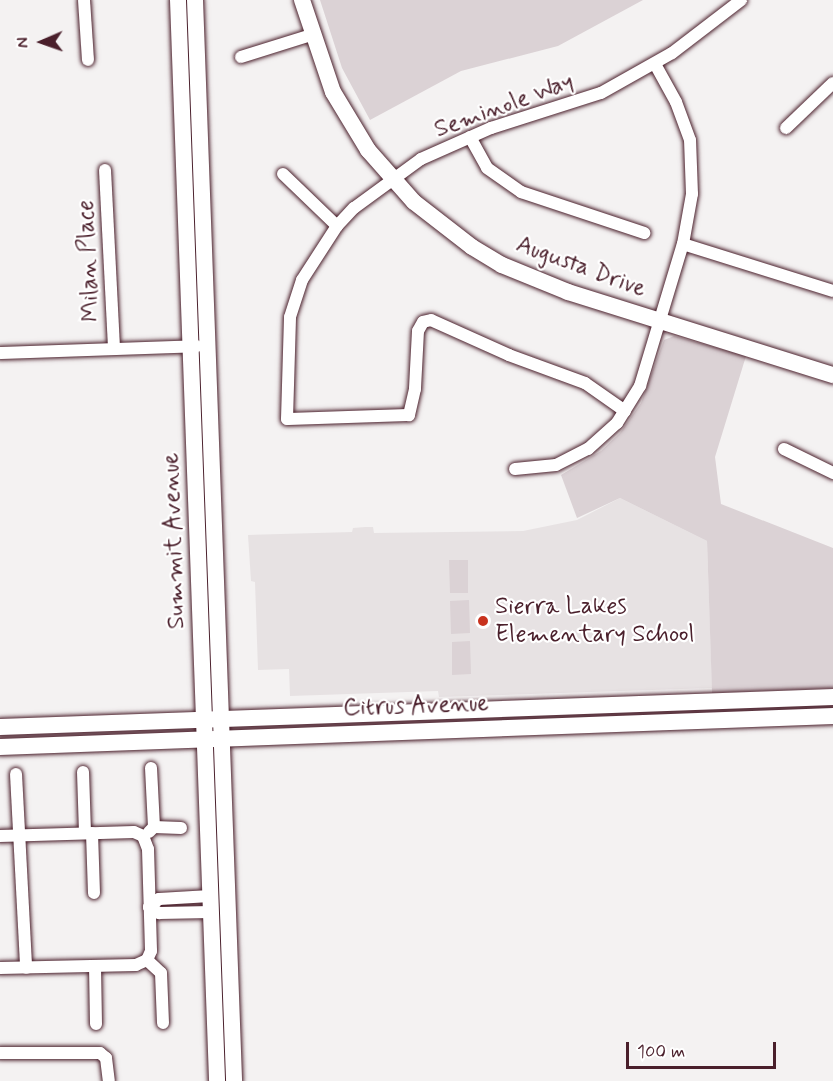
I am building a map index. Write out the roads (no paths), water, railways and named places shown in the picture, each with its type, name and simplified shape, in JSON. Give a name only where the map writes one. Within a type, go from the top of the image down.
[{"type":"main road","name":"Summit Avenue","points":[[178,0],[190,346],[234,1081]]},
{"type":"main road","name":"Summit Avenue","points":[[195,0],[208,346],[213,719]]},
{"type":"main road","name":"Augusta Drive","points":[[302,0],[311,35],[348,120],[394,180],[447,230],[502,265],[568,292],[833,375]]},
{"type":"main road","name":"Citrus Avenue","points":[[0,727],[833,697]]},
{"type":"main road","name":"Citrus Avenue","points":[[0,747],[214,737],[833,716]]},
{"type":"main road","name":"Summit Avenue","points":[[214,737],[211,904],[217,1081]]},
{"type":"street","points":[[84,0],[88,60]]},
{"type":"street","name":"Seminole Way","points":[[625,411],[585,383],[509,356],[441,321],[423,322],[418,332],[415,389],[409,415],[287,419],[290,317],[302,280],[337,226],[354,208],[422,159],[470,137],[580,103],[655,64],[741,0]]},
{"type":"street","points":[[241,57],[311,35]]},
{"type":"street","points":[[516,469],[541,469],[573,459],[604,437],[625,411],[640,386],[683,244],[692,194],[690,140],[676,102],[655,64]]},
{"type":"street","points":[[786,128],[833,83]]},
{"type":"street","points":[[470,137],[487,168],[521,192],[644,233]]},
{"type":"street","name":"Milan Place","points":[[105,170],[114,349]]},
{"type":"street","points":[[283,174],[337,226]]},
{"type":"street","points":[[683,244],[833,291]]},
{"type":"street","points":[[0,353],[208,346]]},
{"type":"street","points":[[784,449],[833,473]]},
{"type":"street","points":[[151,768],[154,827]]},
{"type":"street","points":[[83,772],[94,893]]},
{"type":"street","points":[[16,774],[26,968]]},
{"type":"street","points":[[143,836],[154,827],[181,828]]},
{"type":"street","points":[[0,836],[134,832],[143,836],[148,849],[147,960],[161,973],[163,1023]]},
{"type":"street","points":[[149,907],[159,899],[173,898],[211,904]]},
{"type":"street","points":[[173,898],[174,913]]},
{"type":"street","points":[[149,907],[159,913],[174,913],[211,904]]},
{"type":"street","points":[[0,969],[136,965],[147,960]]},
{"type":"street","points":[[94,966],[96,1024]]},
{"type":"street","points":[[0,1053],[100,1053],[106,1058],[109,1081]]},
{"type":"place","name":"Sierra Lakes Elementary School","points":[[483,621]]}]
